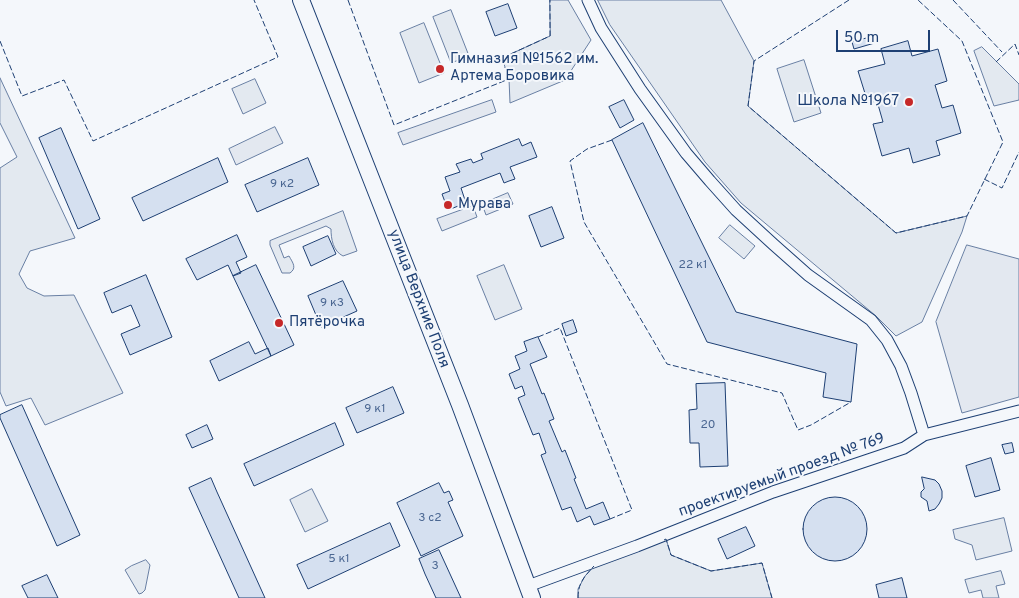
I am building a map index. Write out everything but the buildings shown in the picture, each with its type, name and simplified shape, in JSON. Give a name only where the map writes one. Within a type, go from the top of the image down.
[{"type":"main road","name":"улица Верхние Поля","points":[[301,0],[460,405],[530,592]]},
{"type":"street","points":[[588,0],[601,28],[640,89],[686,153],[710,181],[736,210],[773,244],[808,275],[871,320],[887,340],[901,366],[912,393],[924,435]]},
{"type":"street","name":"проектируемый проезд № 769","points":[[530,592],[637,546],[773,492],[904,448],[924,435],[1019,411]]},
{"type":"shaded area","points":[[550,0],[568,0],[591,40],[565,80],[510,103],[509,79],[502,58],[550,36]]},
{"type":"shaded area","points":[[598,0],[721,0],[754,61],[748,106],[896,233],[967,216],[962,232],[922,322],[896,336],[876,316],[741,203],[705,162],[610,25]]},
{"type":"shaded area","points":[[451,10],[469,56],[451,63],[433,17]]},
{"type":"shaded area","points":[[424,23],[444,73],[419,83],[400,33]]},
{"type":"shaded area","points":[[982,47],[1019,84],[1019,100],[994,106],[974,51]]},
{"type":"shaded area","points":[[804,60],[821,113],[794,122],[777,69]]},
{"type":"shaded area","points":[[0,78],[75,238],[30,251],[19,274],[27,288],[44,296],[74,295],[123,393],[45,425],[31,398],[6,406],[0,392],[0,168],[17,157],[0,123]]},
{"type":"shaded area","points":[[255,79],[266,103],[243,114],[232,89]]},
{"type":"shaded area","points":[[492,100],[496,112],[403,145],[398,133]]},
{"type":"shaded area","points":[[275,127],[283,143],[236,165],[229,149]]},
{"type":"shaded area","points":[[508,193],[513,204],[486,215],[482,204]]},
{"type":"shaded area","points":[[473,206],[477,217],[442,231],[437,219]]},
{"type":"shaded area","points":[[343,211],[357,251],[343,256],[340,254],[333,244],[331,229],[326,226],[279,245],[284,258],[289,256],[294,265],[290,273],[282,273],[270,241]]},
{"type":"shaded area","points":[[730,225],[755,246],[744,259],[719,238]]},
{"type":"shaded area","points":[[967,245],[1019,259],[1019,397],[962,413],[936,322]]},
{"type":"shaded area","points":[[504,265],[522,309],[495,320],[477,276]]},
{"type":"shaded area","points":[[312,489],[328,521],[305,532],[290,500]]},
{"type":"shaded area","points":[[1004,518],[1012,551],[976,560],[972,545],[955,539],[953,530]]},
{"type":"shaded area","points":[[666,539],[671,555],[711,571],[762,563],[772,598],[578,598],[578,589],[585,576],[596,564]]},
{"type":"shaded area","points":[[146,560],[150,565],[145,590],[139,594],[125,570]]},
{"type":"shaded area","points":[[1001,571],[1005,584],[996,586],[999,598],[983,598],[981,590],[969,593],[965,580]]},
{"type":"fence","points":[[0,41],[22,96],[64,80],[93,141],[278,57],[254,0]]},
{"type":"fence","points":[[348,0],[394,125],[509,79],[502,58],[550,36],[550,0]]},
{"type":"fence","points":[[849,0],[754,61],[748,106],[896,233],[967,216],[1003,142],[962,41],[918,0]]},
{"type":"fence","points":[[953,0],[1002,52]]},
{"type":"fence","points":[[996,62],[1015,44],[1019,55]]},
{"type":"fence","points":[[612,140],[587,149],[570,161],[584,222],[667,364],[782,393],[798,430],[811,425],[851,402]]},
{"type":"fence","points":[[984,179],[1002,188],[1019,152]]},
{"type":"fence","points":[[538,337],[560,328],[632,510],[610,519]]},
{"type":"fence","points":[[664,540],[666,539],[671,555],[711,571],[762,563],[772,598]]},
{"type":"fence","points":[[578,598],[582,580],[594,566]]},
{"type":"place","name":"Гимназия №1562 им. Артема Боровика","points":[[440,69]]},
{"type":"place","name":"Школа №1967","points":[[909,102]]},
{"type":"place","name":"Мурава","points":[[448,205]]},
{"type":"place","name":"Пятёрочка","points":[[279,323]]}]
